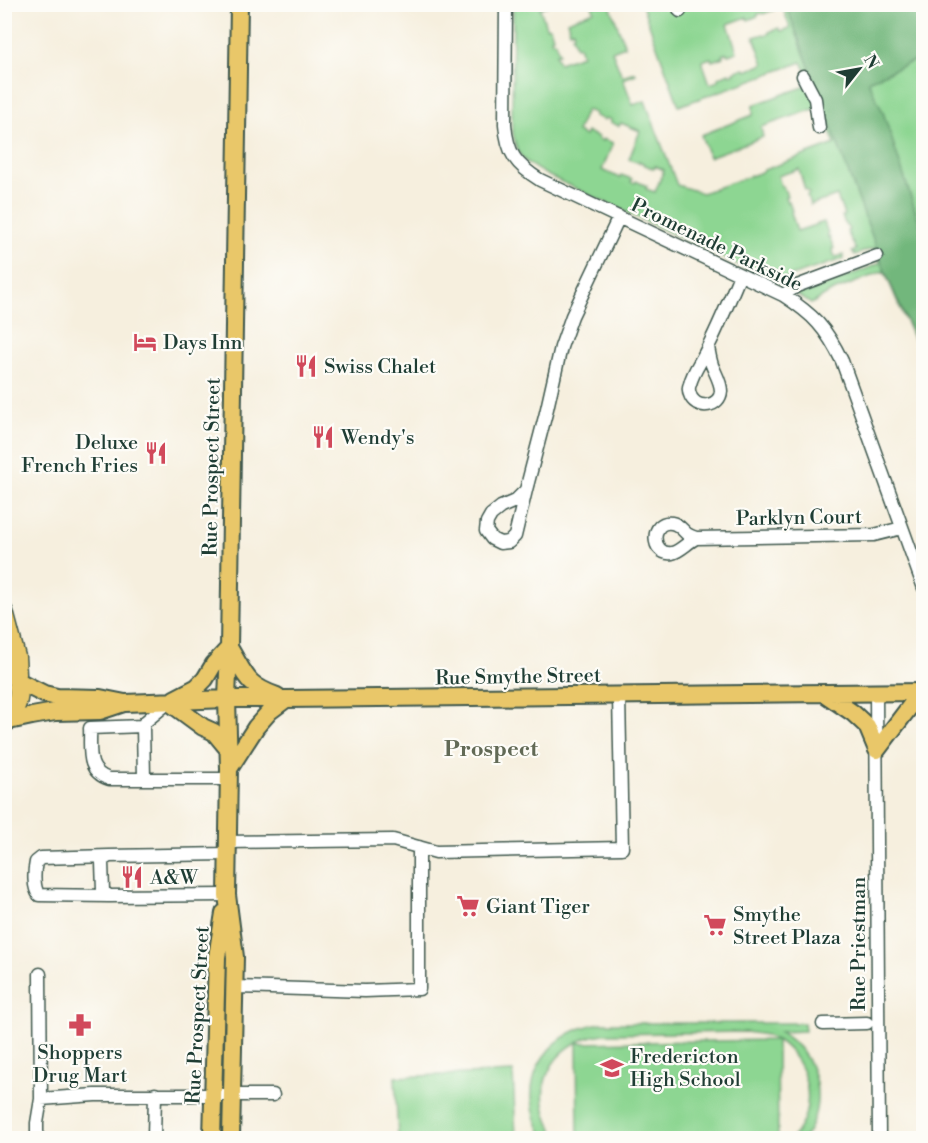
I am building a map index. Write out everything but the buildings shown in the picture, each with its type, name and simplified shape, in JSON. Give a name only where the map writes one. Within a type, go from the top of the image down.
[{"type":"highway","points":[[4,612],[16,657],[19,693],[16,705],[4,721]]},
{"type":"highway","points":[[4,659],[13,669],[18,680]]},
{"type":"main road","name":"Rue Prospect Street","points":[[231,1138],[235,957],[227,895],[229,774],[227,699],[239,4]]},
{"type":"main road","points":[[228,749],[214,732],[203,727],[169,702],[197,687],[229,648],[253,684],[261,690],[286,699]]},
{"type":"main road","name":"Rue Smythe Street","points":[[18,680],[50,696],[100,698],[125,703],[227,699],[825,694],[920,689]]},
{"type":"main road","points":[[877,750],[920,689]]},
{"type":"main road","points":[[825,694],[853,713],[867,726],[877,750]]},
{"type":"main road","points":[[229,774],[256,727],[270,711],[286,699]]},
{"type":"main road","name":"Rue Smythe Street","points":[[4,721],[56,712],[100,711],[125,703]]},
{"type":"main road","name":"Rue Prospect Street","points":[[212,1138],[217,957],[227,895]]},
{"type":"street","name":"Promenade Parkside","points":[[506,4],[506,139],[519,165],[540,180],[783,295],[818,321],[833,342],[842,362],[924,588]]},
{"type":"street","points":[[803,76],[815,99],[819,128]]},
{"type":"street","points":[[526,490],[561,347],[572,316],[619,218]]},
{"type":"street","points":[[783,295],[797,286],[877,256]]},
{"type":"street","points":[[708,347],[740,275]]},
{"type":"street","name":"Parklyn Court","points":[[696,538],[874,536],[902,528]]},
{"type":"street","name":"Rue Priestman","points":[[876,693],[879,1138]]},
{"type":"street","points":[[227,895],[39,895],[36,891],[35,866],[41,858],[393,840],[436,852],[622,848],[619,696]]},
{"type":"street","points":[[144,778],[143,726],[169,702]]},
{"type":"street","points":[[143,726],[90,728],[91,761],[98,774],[109,779],[229,774]]},
{"type":"street","points":[[235,987],[365,991],[419,989],[418,847]]},
{"type":"street","points":[[109,896],[103,891],[102,862],[110,856]]},
{"type":"street","points":[[36,1138],[41,1099],[40,974]]},
{"type":"street","points":[[823,1024],[867,1023]]},
{"type":"street","points":[[154,1138],[155,1094]]},
{"type":"street","points":[[41,1099],[95,1095],[273,1095]]},
{"type":"green space","points":[[513,5],[549,5],[540,8],[546,27],[550,27],[552,41],[555,41],[559,53],[555,54],[559,63],[582,55],[579,46],[576,47],[572,35],[573,30],[570,31],[567,21],[594,11],[592,5],[610,5],[625,46],[612,51],[622,76],[635,72],[636,74],[623,79],[633,105],[645,101],[677,185],[702,193],[835,144],[820,107],[761,127],[763,137],[709,157],[701,135],[753,115],[753,105],[812,84],[802,62],[679,106],[642,5],[781,5],[748,20],[747,17],[728,24],[737,52],[728,55],[727,53],[712,61],[711,58],[702,61],[710,84],[729,73],[734,74],[744,68],[746,71],[764,64],[754,37],[769,34],[779,28],[781,31],[790,28],[782,5],[923,5],[923,360],[884,271],[831,292],[811,304],[786,287],[538,170],[521,156],[515,144],[512,125]],"holes":[[[586,110],[595,113],[595,116],[611,120],[610,122],[619,126],[621,123],[640,131],[629,159],[639,163],[639,161],[654,169],[655,166],[664,170],[655,192],[646,189],[647,186],[636,181],[631,182],[632,179],[621,175],[620,178],[602,170],[613,143],[603,139],[602,141],[587,132],[585,136],[577,132]],[[799,169],[805,190],[809,194],[807,195],[810,205],[837,196],[844,215],[842,216],[849,230],[847,231],[856,250],[852,252],[855,255],[874,248],[880,263],[807,293],[785,278],[843,259],[843,255],[835,257],[824,222],[797,231],[789,201],[787,202],[785,197],[787,196],[778,176]]]},
{"type":"green space","points":[[786,5],[923,5],[923,57],[868,81],[883,112],[923,234],[923,360],[885,271]]},
{"type":"green space","points":[[601,1023],[804,1023],[805,1031],[780,1032],[803,1052],[815,1080],[816,1110],[812,1124],[804,1138],[792,1138],[806,1113],[807,1086],[797,1060],[777,1040],[778,1138],[578,1138],[577,1043],[557,1058],[548,1072],[544,1088],[544,1104],[549,1121],[558,1138],[545,1138],[536,1119],[532,1100],[533,1082],[539,1065],[549,1050],[580,1028]],"holes":[[[746,1032],[766,1035],[776,1040],[577,1043],[604,1034]]]},
{"type":"green space","points":[[513,1072],[516,1138],[398,1138],[395,1077]]},
{"type":"place","name":"Days Inn","points":[[145,342]]},
{"type":"place","name":"Swiss Chalet","points":[[306,366]]},
{"type":"place","name":"Wendy's","points":[[323,437]]},
{"type":"place","name":"Deluxe French Fries","points":[[156,453]]},
{"type":"place","name":"A&W","points":[[132,877]]},
{"type":"place","name":"Giant Tiger","points":[[468,906]]},
{"type":"place","name":"Smythe Street Plaza","points":[[715,925]]},
{"type":"place","name":"Shoppers Drug Mart","points":[[80,1025]]},
{"type":"place","name":"Fredericton High School","points":[[612,1068]]},
{"type":"district","name":"Prospect","points":[[491,748]]}]
